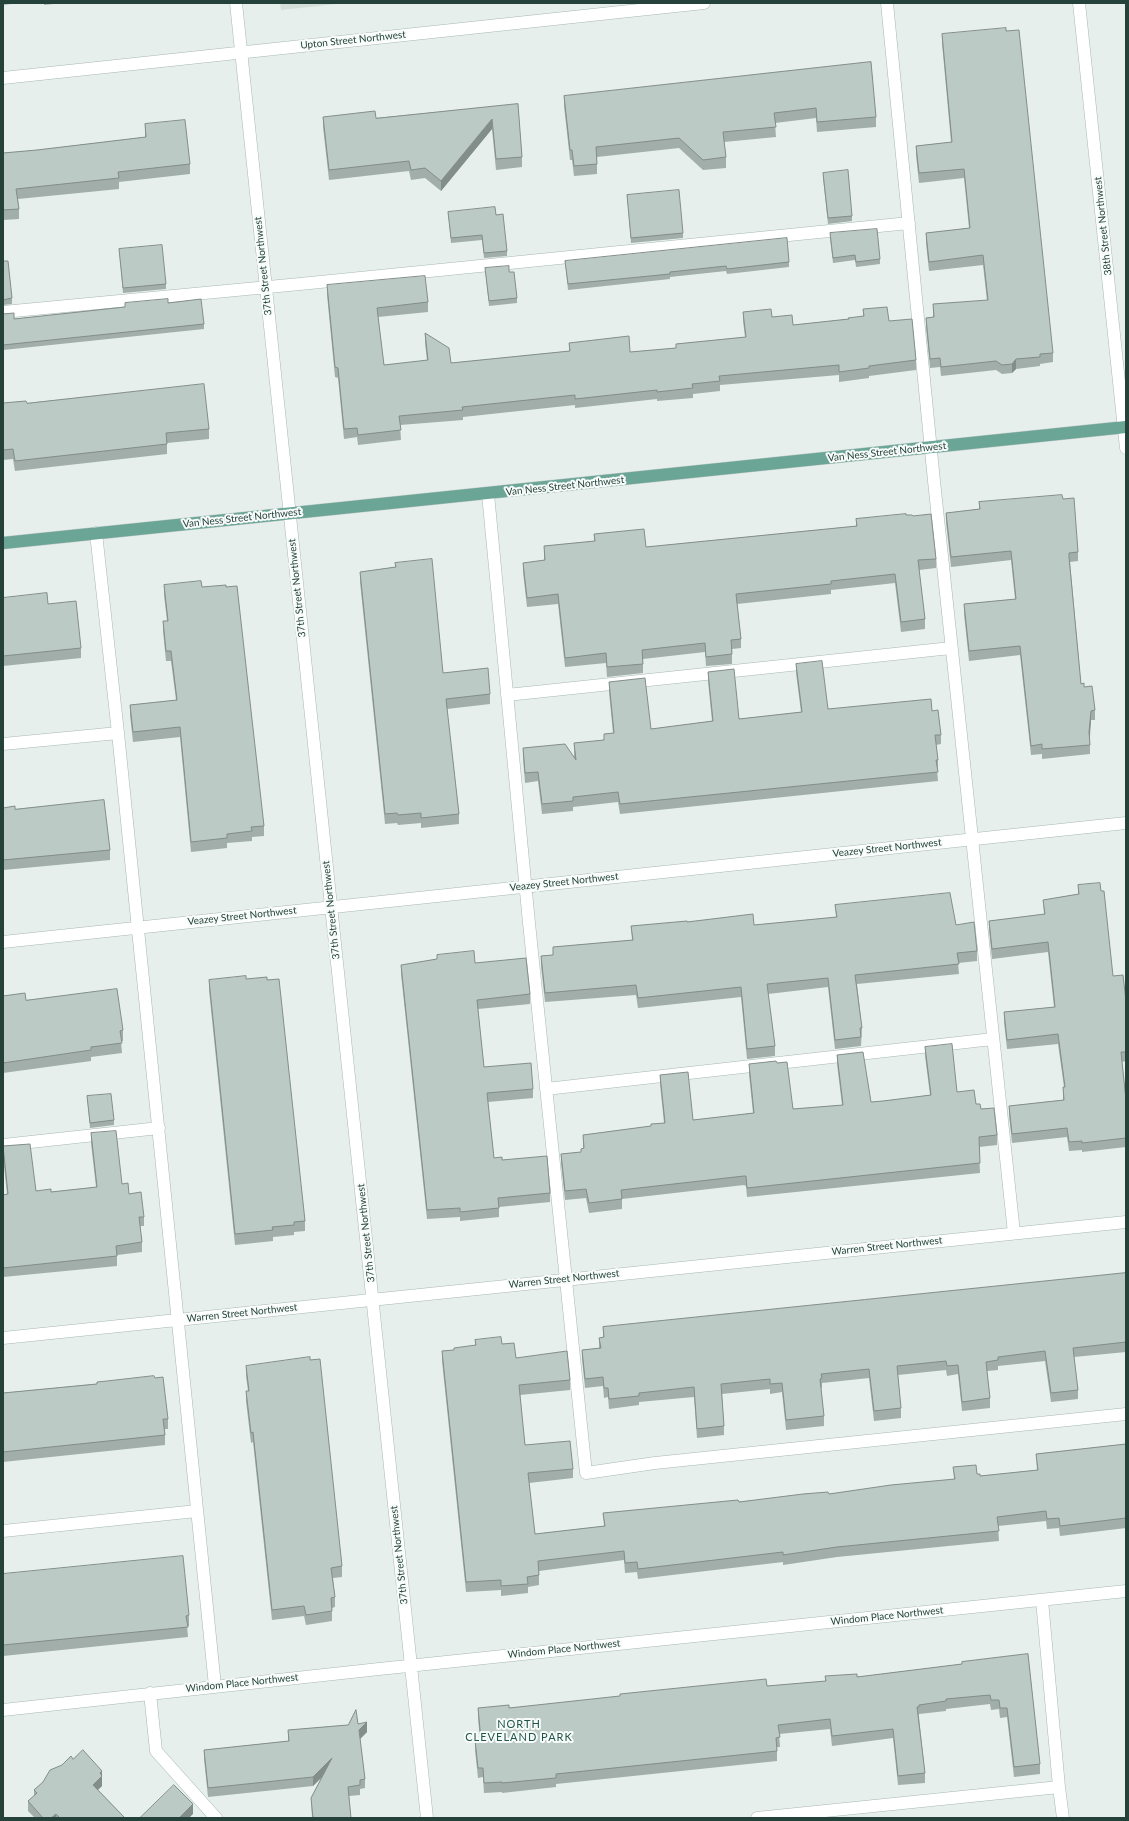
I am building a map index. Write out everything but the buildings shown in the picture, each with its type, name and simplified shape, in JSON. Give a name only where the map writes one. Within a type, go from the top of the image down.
[{"type":"main road","name":"Van Ness Street Northwest","points":[[3,543],[1125,427]]},
{"type":"street","name":"37th Street Northwest","points":[[236,3],[373,1299],[426,1818]]},
{"type":"street","name":"Upton Street Northwest","points":[[3,78],[704,3]]},
{"type":"street","points":[[887,3],[951,648],[1014,1233]]},
{"type":"street","name":"38th Street Northwest","points":[[1079,3],[1125,427],[1126,448]]},
{"type":"street","points":[[3,312],[909,223]]},
{"type":"street","points":[[488,494],[565,1279],[586,1473],[655,1463],[1126,1414]]},
{"type":"street","points":[[96,533],[216,1686]]},
{"type":"street","points":[[507,695],[951,648]]},
{"type":"street","points":[[3,744],[118,733]]},
{"type":"street","name":"Veazey Street Northwest","points":[[3,942],[331,906],[1126,823]]},
{"type":"street","points":[[546,1089],[993,1039]]},
{"type":"street","points":[[3,1145],[159,1128]]},
{"type":"street","name":"Warren Street Northwest","points":[[3,1338],[1126,1222]]},
{"type":"street","points":[[3,1531],[198,1511]]},
{"type":"street","name":"Windom Place Northwest","points":[[3,1710],[410,1665],[1126,1591]]},
{"type":"street","points":[[1042,1600],[1063,1818]]},
{"type":"street","points":[[150,1693],[156,1751],[216,1818]]},
{"type":"street","points":[[757,1818],[1059,1787]]},
{"type":"shaded area","points":[[280,3],[346,3],[281,10]]},
{"type":"district","name":"NORTH CLEVELAND PARK","points":[[519,1730]]}]
